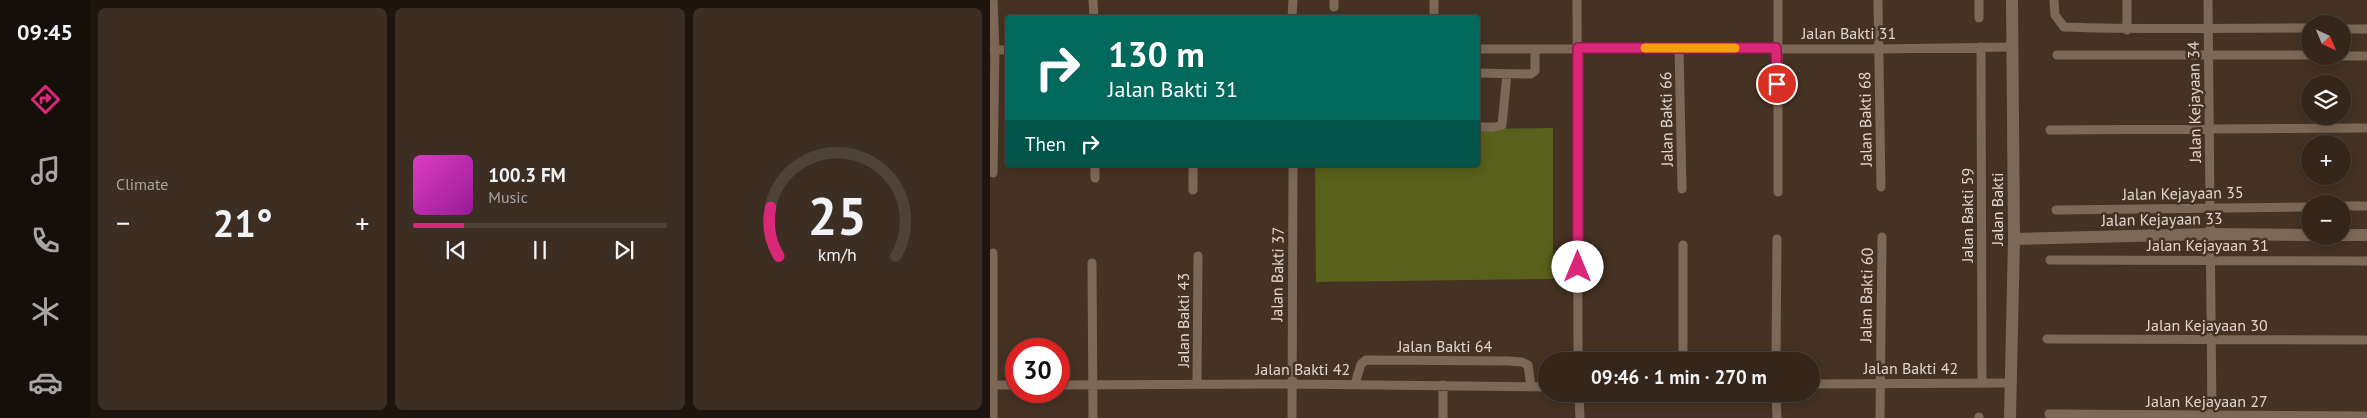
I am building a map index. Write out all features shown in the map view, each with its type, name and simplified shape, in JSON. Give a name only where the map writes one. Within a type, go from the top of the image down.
[{"type":"street","points":[[993,0],[993,172]]},
{"type":"street","points":[[1093,0],[1094,15]]},
{"type":"street","points":[[1292,15],[1293,0]]},
{"type":"street","points":[[1434,0],[1434,15]]},
{"type":"street","points":[[1577,0],[1578,352]]},
{"type":"street","points":[[1778,0],[1776,48],[1778,192]]},
{"type":"street","name":"Jalan Bakti 68","points":[[1878,0],[1881,187]]},
{"type":"street","points":[[1979,0],[1979,18]]},
{"type":"street","name":"Jalan Bakti","points":[[2010,418],[2014,239],[2012,0]]},
{"type":"street","points":[[2054,0],[2055,15],[2064,27],[2127,30],[2208,27],[2301,28]]},
{"type":"street","points":[[2127,0],[2127,30]]},
{"type":"street","name":"Jalan Kejayaan 34","points":[[2208,0],[2212,417]]},
{"type":"street","points":[[2351,29],[2367,29]]},
{"type":"street","name":"Jalan Bakti 59","points":[[1981,47],[1982,383]]},
{"type":"street","name":"Jalan Bakti 31","points":[[1480,49],[1776,48],[1879,50],[2011,47]]},
{"type":"street","name":"Jalan Bakti 66","points":[[1679,48],[1682,190]]},
{"type":"street","points":[[1480,73],[1531,74],[1535,71],[1534,49]]},
{"type":"street","points":[[992,50],[1005,50]]},
{"type":"street","points":[[2057,55],[2301,55]]},
{"type":"street","points":[[2351,56],[2367,56]]},
{"type":"street","points":[[1480,127],[1502,125],[1507,74]]},
{"type":"street","points":[[2050,130],[2210,131],[2367,128]]},
{"type":"street","points":[[1095,167],[1095,178]]},
{"type":"street","points":[[1193,167],[1193,190]]},
{"type":"street","name":"Jalan Bakti 37","points":[[1292,418],[1293,167]]},
{"type":"street","points":[[2351,206],[2367,206]]},
{"type":"street","name":"Jalan Kejayaan 35","points":[[2056,210],[2301,207]]},
{"type":"street","name":"Jalan Kejayaan 33","points":[[2014,239],[2211,234],[2301,235]]},
{"type":"street","points":[[2351,235],[2367,235]]},
{"type":"street","name":"Jalan Bakti 60","points":[[1880,418],[1882,237]]},
{"type":"street","points":[[1776,352],[1777,239]]},
{"type":"street","points":[[1683,245],[1684,352]]},
{"type":"street","points":[[993,253],[993,418]]},
{"type":"street","name":"Jalan Bakti 43","points":[[1197,384],[1198,256]]},
{"type":"street","name":"Jalan Kejayaan 31","points":[[2050,260],[2367,261]]},
{"type":"street","points":[[1092,263],[1093,418]]},
{"type":"street","name":"Jalan Kejayaan 30","points":[[2047,339],[2366,340]]},
{"type":"street","name":"Jalan Bakti 64","points":[[1355,384],[1361,364],[1366,360],[1508,361],[1522,362],[1528,365],[1531,387]]},
{"type":"street","name":"Jalan Bakti 42","points":[[1820,384],[2010,383]]},
{"type":"street","name":"Jalan Bakti 42","points":[[1070,385],[1355,384],[1383,386],[1538,387]]},
{"type":"street","points":[[992,385],[1005,385]]},
{"type":"street","points":[[1443,385],[1443,418]]},
{"type":"street","points":[[1579,402],[1580,418]]},
{"type":"street","points":[[1776,402],[1777,418]]},
{"type":"street","name":"Jalan Kejayaan 27","points":[[2049,414],[2212,417],[2365,416]]},
{"type":"green space","points":[[1553,128],[1553,279],[1316,282],[1315,167],[1480,167],[1480,129]]},
{"type":"slow traffic","points":[[1645,48],[1735,48]]},
{"type":"route","points":[[1578,267],[1578,48],[1776,48],[1777,84]]}]
